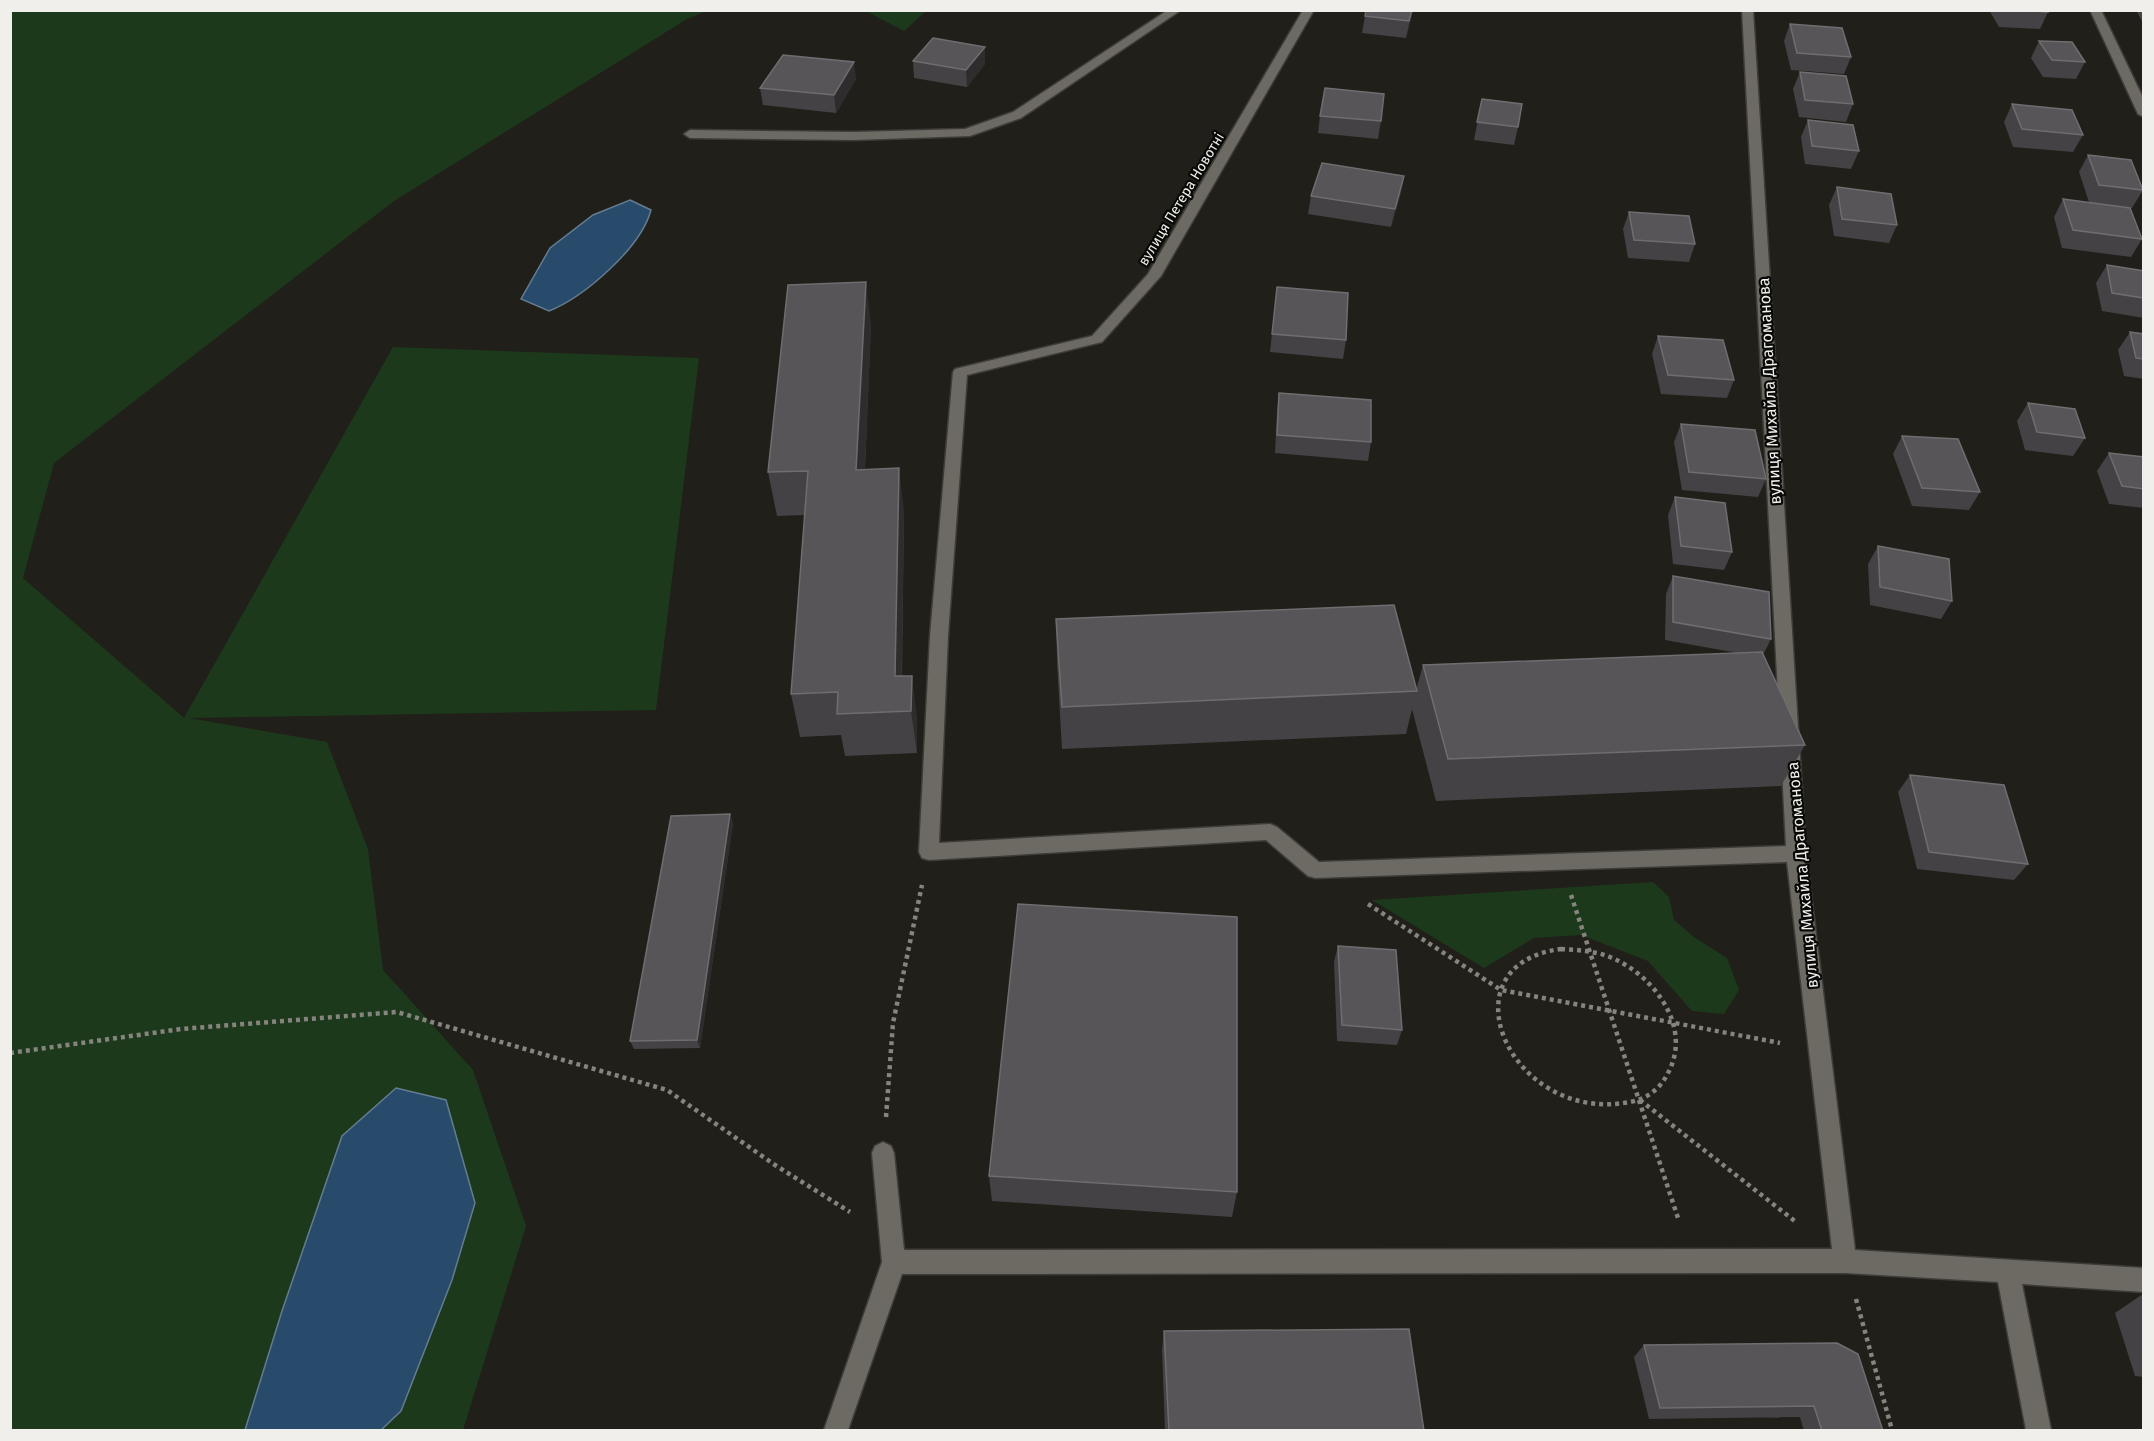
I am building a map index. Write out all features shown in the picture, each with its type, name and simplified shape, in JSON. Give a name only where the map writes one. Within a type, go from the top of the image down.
[{"type":"street","points":[[690,134],[854,136],[966,133],[1017,116],[1176,10]]},
{"type":"street","name":"вулиця Петера Новотні","points":[[929,852],[939,636],[960,372],[1097,339],[1154,276],[1309,10]]},
{"type":"street","name":"вулиця Михайла Драгоманова","points":[[1747,10],[1796,854],[1845,1261]]},
{"type":"street","points":[[2095,10],[2144,114]]},
{"type":"street","points":[[929,852],[1270,832],[1315,870],[1560,860],[1796,854]]},
{"type":"street","points":[[836,1431],[894,1262],[883,1153]]},
{"type":"street","points":[[894,1262],[1845,1261],[2144,1280]]},
{"type":"street","points":[[2008,1272],[2039,1431]]},
{"type":"path","points":[[883,1153],[893,1023],[929,852]]},
{"type":"path","points":[[1560,860],[1692,1262]]},
{"type":"path","points":[[1315,870],[1501,990],[1820,1050]]},
{"type":"path","points":[[1561,948],[1590,951],[1619,961],[1643,977],[1662,998],[1674,1022],[1677,1046],[1673,1068],[1660,1087],[1640,1100],[1611,1106],[1578,1103],[1548,1089],[1522,1069],[1505,1042],[1497,1015],[1501,990],[1514,969],[1535,954],[1561,948]]},
{"type":"path","points":[[10,1053],[181,1029],[397,1012],[667,1090],[775,1165],[852,1213],[894,1262]]},
{"type":"path","points":[[1640,1100],[1845,1261],[1892,1431]]},
{"type":"green space","points":[[10,11],[706,11],[687,19],[394,201],[54,463],[23,578],[184,718],[393,347],[699,358],[656,710],[189,718],[327,742],[368,849],[383,970],[473,1070],[526,1226],[463,1430],[11,1430]]},
{"type":"green space","points":[[866,11],[926,11],[904,31]]},
{"type":"green space","points":[[1653,882],[1669,897],[1674,920],[1694,937],[1727,958],[1739,990],[1724,1014],[1692,1011],[1648,961],[1581,935],[1534,938],[1484,968],[1372,900]]},
{"type":"water","points":[[630,200],[651,210],[636,240],[609,270],[578,295],[549,311],[521,299],[550,248],[593,215]]},
{"type":"water","points":[[396,1088],[446,1100],[475,1203],[452,1280],[401,1411],[381,1430],[245,1430],[282,1311],[342,1136]]},
{"type":"building","points":[[1366,10],[1412,10],[1409,21],[1365,16]]},
{"type":"building","points":[[2013,10],[2047,10],[2048,12]]},
{"type":"building","points":[[1790,24],[1842,28],[1851,57],[1797,53]]},
{"type":"building","points":[[933,38],[985,47],[966,70],[913,61]]},
{"type":"building","points":[[2039,41],[2072,42],[2085,62],[2052,60]]},
{"type":"building","points":[[783,55],[854,62],[834,95],[760,88]]},
{"type":"building","points":[[1800,72],[1846,76],[1853,104],[1805,100]]},
{"type":"building","points":[[1325,88],[1384,94],[1381,121],[1320,116]]},
{"type":"building","points":[[1482,99],[1522,104],[1518,127],[1477,122]]},
{"type":"building","points":[[2012,104],[2072,110],[2083,135],[2022,129]]},
{"type":"building","points":[[1808,120],[1853,125],[1859,151],[1812,146]]},
{"type":"building","points":[[2088,155],[2131,160],[2143,190],[2099,185]]},
{"type":"building","points":[[1322,163],[1404,176],[1395,209],[1311,196]]},
{"type":"building","points":[[1837,187],[1891,194],[1897,225],[1842,219]]},
{"type":"building","points":[[2063,199],[2130,208],[2142,239],[2073,230]]},
{"type":"building","points":[[1629,212],[1689,216],[1695,244],[1634,240]]},
{"type":"building","points":[[2107,265],[2144,271],[2144,298],[2112,293]]},
{"type":"building","points":[[866,282],[856,470],[899,468],[895,676],[912,676],[911,711],[837,714],[838,692],[791,694],[808,471],[768,472],[788,285]]},
{"type":"building","points":[[1277,287],[1348,293],[1346,340],[1272,334]]},
{"type":"building","points":[[2130,332],[2144,334],[2144,359],[2136,358]]},
{"type":"building","points":[[1658,336],[1723,340],[1734,380],[1668,375]]},
{"type":"building","points":[[1279,393],[1371,400],[1371,442],[1277,435]]},
{"type":"building","points":[[2028,403],[2075,409],[2085,438],[2037,432]]},
{"type":"building","points":[[1681,424],[1755,430],[1766,479],[1689,472]]},
{"type":"building","points":[[1902,436],[1958,439],[1980,492],[1922,488]]},
{"type":"building","points":[[2109,453],[2144,457],[2144,489],[2122,486]]},
{"type":"building","points":[[1675,497],[1725,503],[1732,552],[1681,546]]},
{"type":"building","points":[[1878,546],[1949,559],[1952,601],[1880,587]]},
{"type":"building","points":[[1673,576],[1769,592],[1771,639],[1673,622]]},
{"type":"building","points":[[1394,605],[1417,691],[1062,707],[1056,619]]},
{"type":"building","points":[[1762,652],[1805,745],[1448,759],[1423,665]]},
{"type":"building","points":[[1910,775],[2004,785],[2028,864],[1929,852]]},
{"type":"building","points":[[730,814],[697,1040],[630,1041],[671,816]]},
{"type":"building","points":[[1018,904],[1237,917],[1237,1192],[989,1176]]},
{"type":"building","points":[[1338,946],[1396,950],[1402,1030],[1342,1025]]},
{"type":"building","points":[[1409,1329],[1424,1431],[1169,1431],[1164,1331]]},
{"type":"building","points":[[1837,1343],[1858,1354],[1883,1431],[1822,1431],[1814,1406],[1660,1408],[1644,1345]]}]
